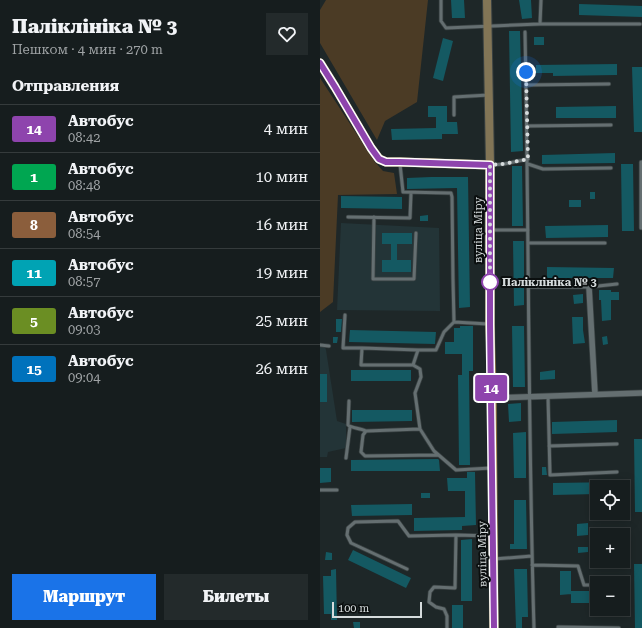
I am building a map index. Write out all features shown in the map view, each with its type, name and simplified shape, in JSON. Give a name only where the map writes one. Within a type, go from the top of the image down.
[{"type":"main road","points":[[320,63],[379,159],[386,162],[490,165]]},
{"type":"main road","name":"вуліца Міру","points":[[490,165],[490,324],[494,536],[494,628]]},
{"type":"street","name":"вуліца Міру","points":[[487,0],[490,165]]},
{"type":"street","points":[[588,287],[595,394]]},
{"type":"street","points":[[492,398],[642,392]]},
{"type":"lane","points":[[441,0],[441,22],[446,28],[540,24],[640,24]]},
{"type":"lane","points":[[540,24],[541,0]]},
{"type":"lane","points":[[525,32],[528,159],[529,396],[534,628]]},
{"type":"lane","points":[[526,85],[609,84]]},
{"type":"lane","points":[[454,115],[454,96],[488,95]]},
{"type":"lane","points":[[527,126],[611,125]]},
{"type":"lane","points":[[490,165],[528,159]]},
{"type":"lane","points":[[345,316],[343,348],[436,350],[444,332],[454,322],[451,193],[403,192],[400,162]]},
{"type":"lane","points":[[642,162],[642,228]]},
{"type":"lane","points":[[528,164],[543,169],[611,168]]},
{"type":"lane","points":[[348,217],[410,218],[410,193]]},
{"type":"lane","points":[[374,217],[373,279],[414,278],[416,233]]},
{"type":"lane","points":[[490,230],[528,230]]},
{"type":"lane","points":[[528,243],[605,243]]},
{"type":"lane","points":[[528,287],[588,287],[617,284]]},
{"type":"lane","points":[[454,322],[490,324]]},
{"type":"lane","points":[[320,345],[329,346]]},
{"type":"lane","points":[[362,348],[361,364],[413,365],[420,369],[420,377],[415,393],[420,429],[438,455],[456,470],[493,468]]},
{"type":"lane","points":[[413,365],[418,350]]},
{"type":"lane","points":[[548,396],[550,475],[617,472]]},
{"type":"lane","points":[[346,458],[350,427],[348,425],[349,401]]},
{"type":"lane","points":[[350,427],[366,430],[420,429]]},
{"type":"lane","points":[[366,430],[363,435],[361,452],[365,456],[438,455]]},
{"type":"lane","points":[[549,446],[617,444]]},
{"type":"lane","points":[[320,490],[337,490]]},
{"type":"lane","points":[[407,569],[351,542],[347,535],[348,528],[355,522],[398,521],[409,536],[494,536]]},
{"type":"lane","points":[[447,628],[447,616],[444,609],[436,607],[429,602],[430,592],[434,587],[455,588],[456,535]]},
{"type":"lane","points":[[494,559],[532,556]]},
{"type":"lane","points":[[532,565],[578,566],[584,585],[590,585]]},
{"type":"lane","points":[[558,627],[619,628]]},
{"type":"shaded area","points":[[326,0],[428,0],[417,102],[385,121],[377,140],[320,43],[320,10]]},
{"type":"shaded area","points":[[320,78],[375,162],[383,171],[394,173],[397,194],[338,195],[333,302],[320,312]]},
{"type":"shaded area","points":[[341,223],[439,228],[440,311],[337,310]]},
{"type":"shaded area","points":[[320,347],[325,347],[326,350],[337,421],[346,424],[346,448],[328,452],[327,457],[320,457]]},
{"type":"building","points":[[451,0],[464,0],[465,18],[452,18]]},
{"type":"building","points":[[519,0],[531,0],[532,18],[522,19]]},
{"type":"building","points":[[579,4],[642,6],[642,17],[579,15]]},
{"type":"building","points":[[509,31],[520,31],[523,151],[511,152]]},
{"type":"building","points":[[534,37],[544,37],[544,45],[534,45]]},
{"type":"building","points":[[443,38],[453,41],[443,81],[433,78]]},
{"type":"building","points":[[617,64],[617,75],[553,76],[553,73],[536,73],[536,65]]},
{"type":"building","points":[[632,67],[642,67],[642,132],[634,132]]},
{"type":"building","points":[[428,106],[447,106],[447,122],[457,122],[458,134],[442,134],[442,139],[392,140],[391,129],[436,128],[436,117],[428,117]]},
{"type":"building","points":[[616,106],[616,118],[556,118],[556,107]]},
{"type":"building","points":[[615,153],[615,163],[542,164],[542,155]]},
{"type":"building","points":[[621,164],[633,164],[634,231],[622,231]]},
{"type":"building","points":[[512,166],[522,166],[523,226],[512,226]]},
{"type":"building","points":[[468,177],[470,307],[459,308],[457,188],[407,189],[407,178]]},
{"type":"building","points":[[590,192],[595,192],[595,199],[590,199]]},
{"type":"building","points":[[341,196],[402,197],[402,209],[341,208]]},
{"type":"building","points":[[569,200],[581,200],[581,207],[569,207]]},
{"type":"building","points":[[428,215],[428,221],[420,221],[420,216]]},
{"type":"building","points":[[608,225],[608,237],[546,238],[545,226]]},
{"type":"building","points":[[382,233],[412,233],[412,244],[397,244],[397,260],[411,260],[411,272],[382,272],[382,260],[391,260],[391,244],[382,244]]},
{"type":"building","points":[[513,241],[524,241],[524,305],[514,306]]},
{"type":"building","points":[[547,267],[614,268],[613,278],[547,278]]},
{"type":"building","points":[[599,290],[619,292],[619,300],[611,300],[611,320],[602,321]]},
{"type":"building","points":[[583,294],[583,303],[574,304],[573,295]]},
{"type":"building","points":[[572,317],[583,317],[585,343],[573,344]]},
{"type":"building","points":[[336,319],[342,319],[341,332],[336,332]]},
{"type":"building","points":[[460,326],[473,326],[473,371],[469,371],[470,465],[459,465],[458,375],[462,375],[462,354],[445,354],[445,342],[454,342],[454,328],[460,328]]},
{"type":"building","points":[[512,326],[524,326],[525,387],[513,387]]},
{"type":"building","points":[[350,330],[436,332],[435,344],[349,342]]},
{"type":"building","points":[[607,336],[608,344],[603,345],[602,337]]},
{"type":"building","points":[[333,337],[338,337],[337,343],[333,343]]},
{"type":"building","points":[[351,370],[411,370],[411,381],[351,381]]},
{"type":"building","points":[[555,370],[555,379],[540,380],[540,372]]},
{"type":"building","points":[[320,374],[327,374],[327,402],[320,402]]},
{"type":"building","points":[[521,403],[521,421],[509,422],[508,404]]},
{"type":"building","points":[[352,410],[412,410],[412,421],[352,422]]},
{"type":"building","points":[[617,420],[617,432],[552,434],[552,422]]},
{"type":"building","points":[[526,432],[526,478],[514,478],[513,433]]},
{"type":"building","points":[[634,439],[642,439],[642,512],[635,512]]},
{"type":"building","points":[[438,459],[440,471],[351,471],[351,460]]},
{"type":"building","points":[[542,467],[546,467],[547,475],[542,475]]},
{"type":"building","points":[[320,468],[331,468],[331,482],[320,483]]},
{"type":"building","points":[[467,472],[475,472],[476,525],[462,526],[462,530],[414,531],[414,518],[465,517],[465,491],[448,491],[447,478],[467,478]]},
{"type":"building","points":[[590,482],[590,494],[553,495],[553,483]]},
{"type":"building","points":[[421,493],[430,493],[430,498],[421,498]]},
{"type":"building","points":[[514,500],[526,500],[527,549],[510,549],[510,544],[514,544]]},
{"type":"building","points":[[412,504],[412,515],[352,516],[351,505]]},
{"type":"building","points":[[588,523],[588,535],[577,536],[577,524]]},
{"type":"building","points":[[472,539],[472,601],[461,601],[461,540]]},
{"type":"building","points":[[578,547],[588,547],[588,552],[578,553]]},
{"type":"building","points":[[353,550],[411,578],[406,588],[348,560]]},
{"type":"building","points":[[326,552],[332,553],[332,560],[325,560]]},
{"type":"building","points":[[634,564],[642,564],[642,628],[635,628]]},
{"type":"building","points":[[336,569],[337,620],[331,620],[331,614],[324,614],[323,576],[331,576],[331,570]]},
{"type":"building","points":[[514,569],[527,569],[528,617],[522,617],[522,628],[516,628]]},
{"type":"building","points":[[560,571],[571,571],[571,594],[560,595]]},
{"type":"building","points":[[571,591],[590,591],[590,603],[571,603]]},
{"type":"building","points":[[452,605],[463,605],[463,628],[452,628]]},
{"type":"building","points":[[353,622],[360,622],[360,628],[354,628]]},
{"type":"bus line","name":"14","points":[[320,63],[379,159],[386,162],[490,165],[490,324],[494,628]]},
{"type":"place","name":"Паліклініка № 3","points":[[490,282]]},
{"type":"route","points":[[490,282],[490,165],[528,159],[526,72]]}]
